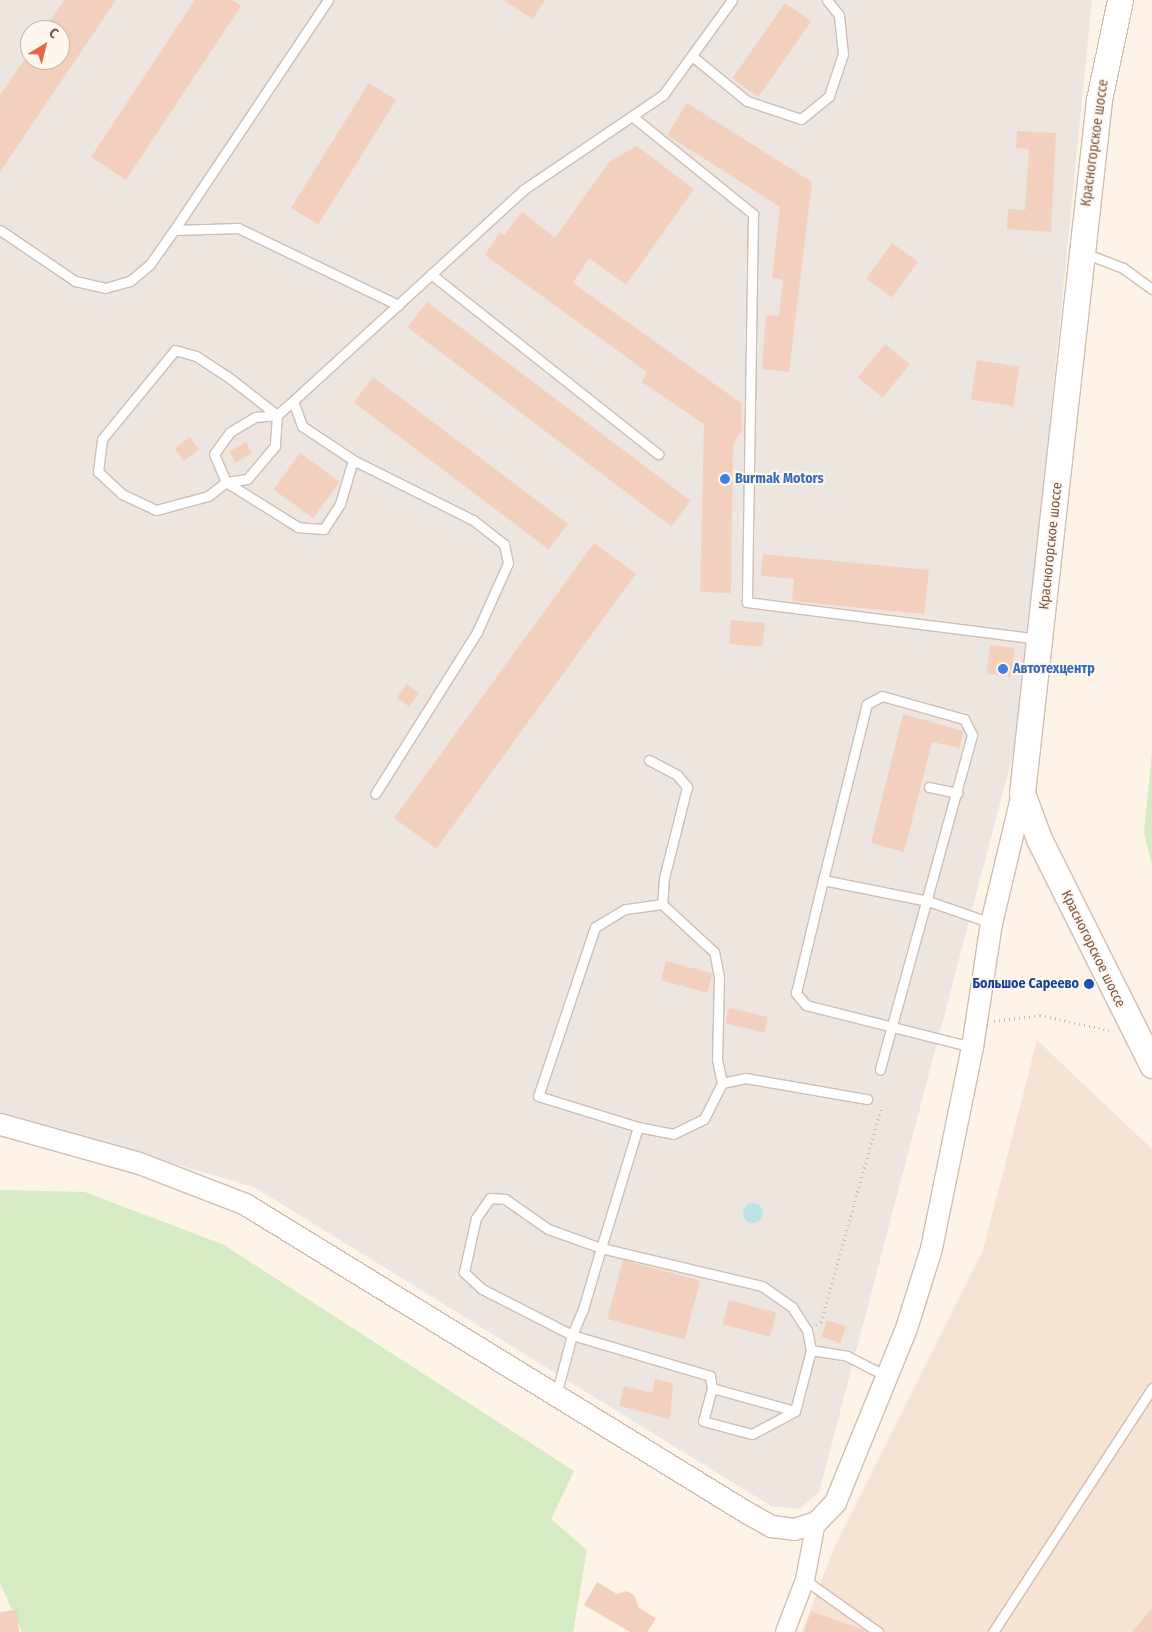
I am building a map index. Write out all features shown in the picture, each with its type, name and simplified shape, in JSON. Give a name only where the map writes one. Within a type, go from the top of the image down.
[{"type":"main road","name":"Красногорское шоссе","points":[[1120,0],[1099,100],[1081,252],[1042,639],[1022,794],[1039,839],[1152,1065]]},
{"type":"street","points":[[1,1128],[139,1163],[245,1204],[556,1397],[771,1526],[794,1529],[816,1522],[835,1502],[887,1377],[931,1248],[972,1047],[991,923],[1022,794]]},
{"type":"street","points":[[785,1632],[805,1580],[816,1522]]},
{"type":"lane","points":[[0,230],[75,281],[105,288],[130,281],[150,264],[174,230],[327,0]]},
{"type":"lane","points":[[353,460],[340,504],[324,529],[298,527],[226,482],[214,454],[230,432],[255,417],[277,416],[523,190],[662,95],[732,0]]},
{"type":"lane","points":[[692,56],[747,101],[801,119],[828,96],[843,54],[839,14],[827,0]]},
{"type":"lane","points":[[632,116],[753,214],[747,602],[1042,639]]},
{"type":"lane","points":[[174,230],[238,228],[398,305]]},
{"type":"lane","points":[[1081,252],[1123,268],[1152,289]]},
{"type":"lane","points":[[431,274],[658,454]]},
{"type":"lane","points":[[175,350],[196,356],[220,370],[277,416],[275,446],[247,479],[226,482],[208,496],[156,510],[122,494],[98,472],[102,439],[175,350]]},
{"type":"lane","points":[[293,401],[302,426],[353,460],[473,520],[504,544],[508,563],[477,632],[375,794]]},
{"type":"lane","points":[[880,1070],[890,1024],[898,1015],[972,735],[964,719],[882,696],[867,704],[796,993],[806,1005],[890,1024],[972,1047]]},
{"type":"lane","points":[[649,760],[677,775],[687,788],[664,878],[662,904]]},
{"type":"lane","points":[[929,787],[957,793]]},
{"type":"lane","points":[[824,880],[928,901],[991,923]]},
{"type":"lane","points":[[662,904],[714,952],[719,977],[715,1031],[722,1083],[704,1119],[673,1134],[638,1127],[538,1096],[595,928],[625,909],[662,904]]},
{"type":"lane","points":[[722,1083],[744,1078],[867,1099]]},
{"type":"lane","points":[[556,1397],[572,1335],[638,1127]]},
{"type":"lane","points":[[490,1198],[506,1199],[548,1228],[601,1248],[762,1286],[792,1307],[807,1330],[811,1350],[795,1411],[752,1434],[703,1421],[712,1388],[710,1376],[572,1335],[482,1289],[464,1272],[476,1218],[490,1198]]},
{"type":"lane","points":[[811,1350],[847,1356],[887,1377]]},
{"type":"lane","points":[[712,1388],[795,1411]]},
{"type":"lane","points":[[993,1632],[1152,1388]]},
{"type":"lane","points":[[805,1580],[878,1632]]},
{"type":"path","points":[[976,1023],[1040,1015],[1136,1035]]},
{"type":"path","points":[[807,1330],[821,1322],[881,1109]]},
{"type":"shaded area","points":[[0,0],[1092,0],[1019,731],[819,1492],[799,1509],[771,1506],[254,1187],[0,1113]]},
{"type":"shaded area","points":[[1037,1040],[1152,1149],[1152,1632],[802,1632],[834,1548],[983,1250]]},
{"type":"green space","points":[[1152,751],[1152,865],[1144,833]]},
{"type":"green space","points":[[0,1190],[85,1192],[224,1245],[574,1471],[551,1519],[587,1550],[573,1632],[22,1632],[0,1583]]},
{"type":"water","points":[[753,1203],[760,1206],[763,1213],[760,1220],[753,1223],[746,1220],[743,1213],[746,1206]]},
{"type":"building","points":[[64,0],[116,0],[70,68],[70,20],[51,20]]},
{"type":"building","points":[[195,0],[232,0],[241,6],[126,180],[91,157]]},
{"type":"building","points":[[503,0],[545,0],[533,19]]},
{"type":"building","points":[[785,3],[811,21],[758,97],[732,78]]},
{"type":"building","points":[[20,66],[20,70],[69,70],[0,172],[0,95]]},
{"type":"building","points":[[369,83],[396,100],[318,225],[291,208]]},
{"type":"building","points":[[687,103],[812,182],[789,372],[762,369],[766,315],[779,316],[783,280],[772,278],[780,207],[667,135]]},
{"type":"building","points":[[1017,131],[1056,133],[1051,232],[1007,229],[1008,209],[1025,210],[1029,149],[1016,148]]},
{"type":"building","points":[[637,146],[694,189],[626,285],[589,258],[573,283],[741,403],[742,430],[733,444],[731,593],[700,592],[704,424],[642,382],[647,372],[485,255],[499,233],[504,235],[522,212],[555,238],[609,162]]},
{"type":"building","points":[[892,243],[918,262],[892,297],[866,279]]},
{"type":"building","points":[[427,302],[691,501],[671,526],[408,328]]},
{"type":"building","points":[[885,344],[910,364],[883,398],[858,377]]},
{"type":"building","points":[[977,360],[1019,367],[1013,406],[971,400]]},
{"type":"building","points":[[373,377],[568,524],[549,549],[354,403]]},
{"type":"building","points":[[190,437],[199,450],[184,461],[174,448]]},
{"type":"building","points":[[246,442],[252,453],[236,463],[229,451]]},
{"type":"building","points":[[300,453],[340,482],[313,518],[274,489]]},
{"type":"building","points":[[594,543],[636,574],[436,849],[394,818]]},
{"type":"building","points":[[763,554],[929,570],[924,614],[792,601],[794,579],[761,576]]},
{"type":"building","points":[[731,620],[765,623],[763,647],[729,644]]},
{"type":"building","points":[[990,645],[1015,648],[1011,677],[986,674]]},
{"type":"building","points":[[407,684],[419,693],[409,707],[397,698]]},
{"type":"building","points":[[903,714],[963,731],[960,748],[932,742],[904,852],[871,843]]},
{"type":"building","points":[[666,961],[712,973],[707,993],[661,980]]},
{"type":"building","points":[[729,1008],[768,1017],[764,1033],[725,1024]]},
{"type":"building","points":[[623,1260],[700,1281],[684,1340],[607,1319]]},
{"type":"building","points":[[729,1300],[776,1313],[770,1337],[723,1324]]},
{"type":"building","points":[[827,1320],[846,1326],[840,1343],[821,1337]]},
{"type":"building","points":[[655,1379],[673,1383],[670,1419],[619,1406],[624,1386],[652,1393]]},
{"type":"building","points":[[597,1582],[617,1594],[627,1591],[634,1595],[639,1608],[656,1618],[647,1632],[630,1632],[584,1605]]},
{"type":"building","points":[[1152,1608],[1152,1632],[1132,1632]]},
{"type":"building","points":[[17,1610],[19,1632],[0,1632],[0,1612]]},
{"type":"building","points":[[811,1611],[864,1630],[864,1632],[804,1632]]},
{"type":"place","name":"Burmak Motors","points":[[725,479]]},
{"type":"place","name":"Автотехцентр","points":[[1003,669]]},
{"type":"place","name":"Большое Сареево","points":[[1089,984]]}]
